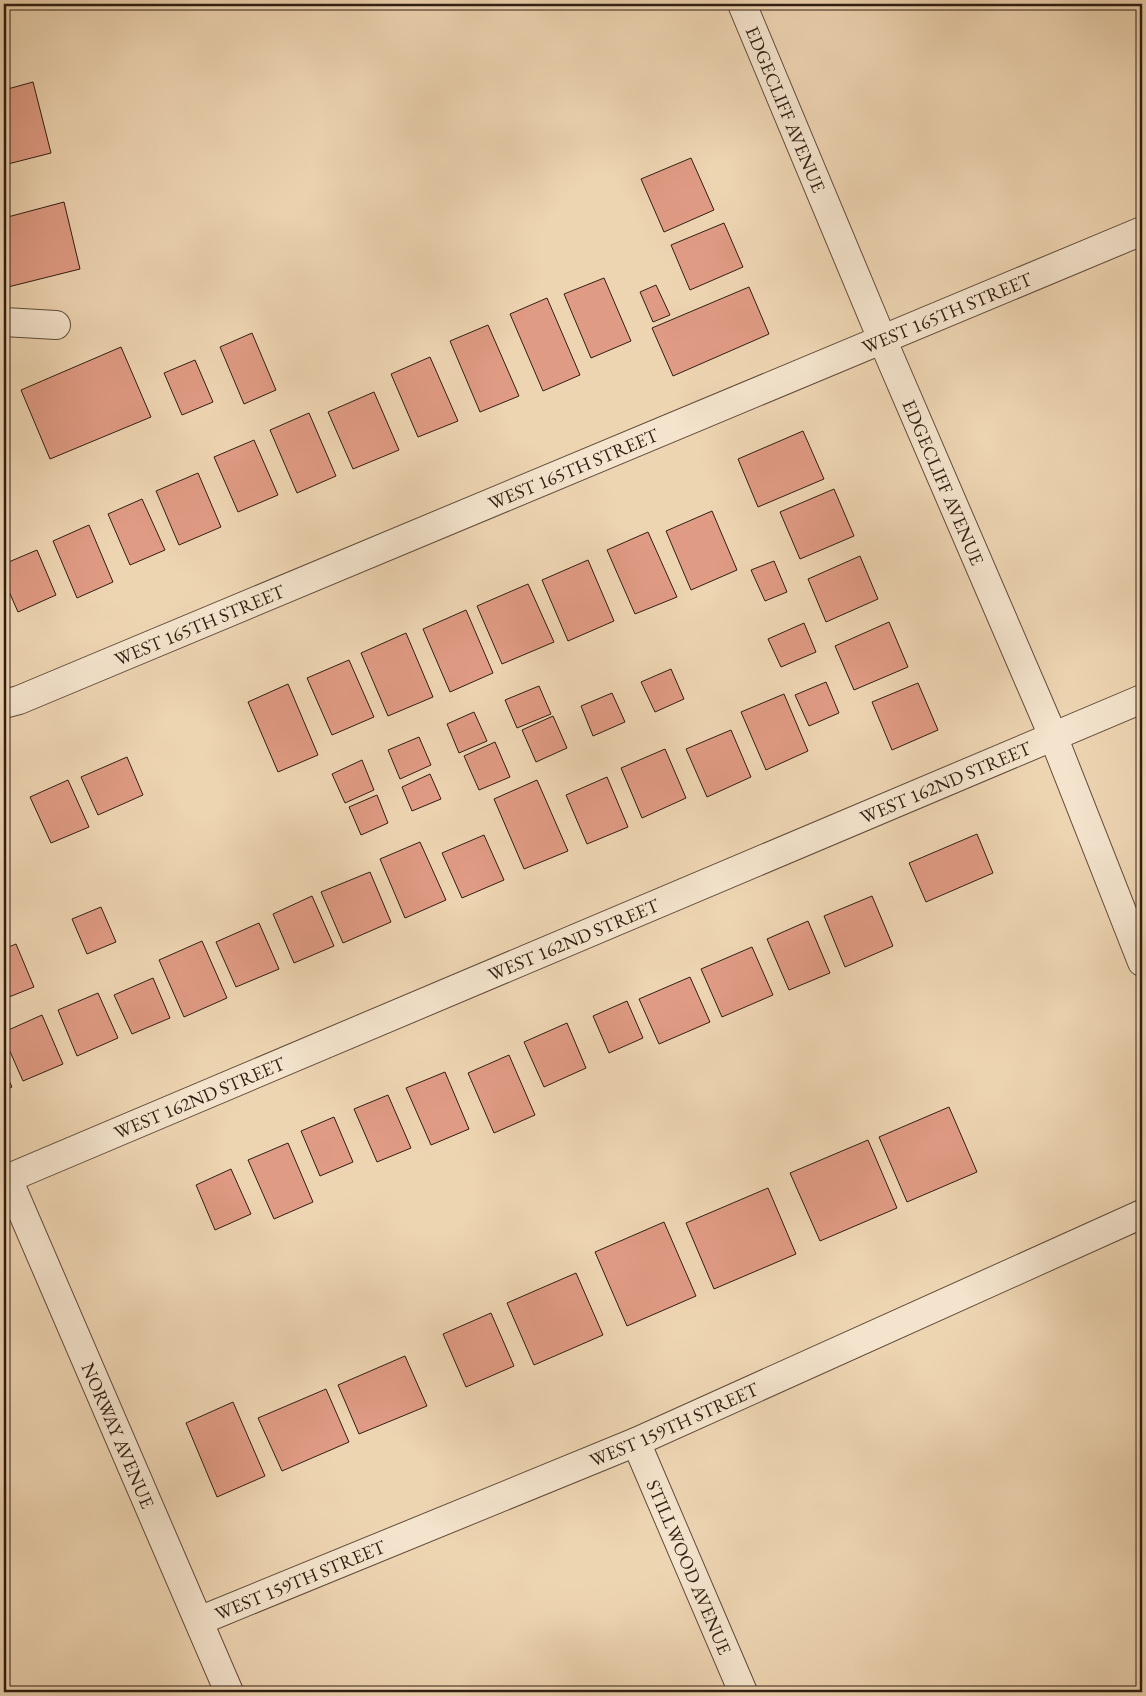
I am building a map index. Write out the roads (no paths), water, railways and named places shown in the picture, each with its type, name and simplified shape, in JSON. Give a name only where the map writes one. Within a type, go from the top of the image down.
[{"type":"street","name":"EDGECLIFF AVENUE","points":[[742,4],[882,339],[1053,736],[1142,962]]},
{"type":"street","name":"WEST 165TH STREET","points":[[4,704],[19,700],[1142,231]]},
{"type":"street","points":[[4,322],[56,325]]},
{"type":"street","name":"WEST 162ND STREET","points":[[6,1180],[1142,699]]},
{"type":"street","name":"NORWAY AVENUE","points":[[6,1180],[229,1692]]},
{"type":"street","name":"WEST 159TH STREET","points":[[199,1621],[636,1442],[1142,1214]]},
{"type":"street","name":"STILLWOOD AVENUE","points":[[636,1442],[743,1692]]}]
